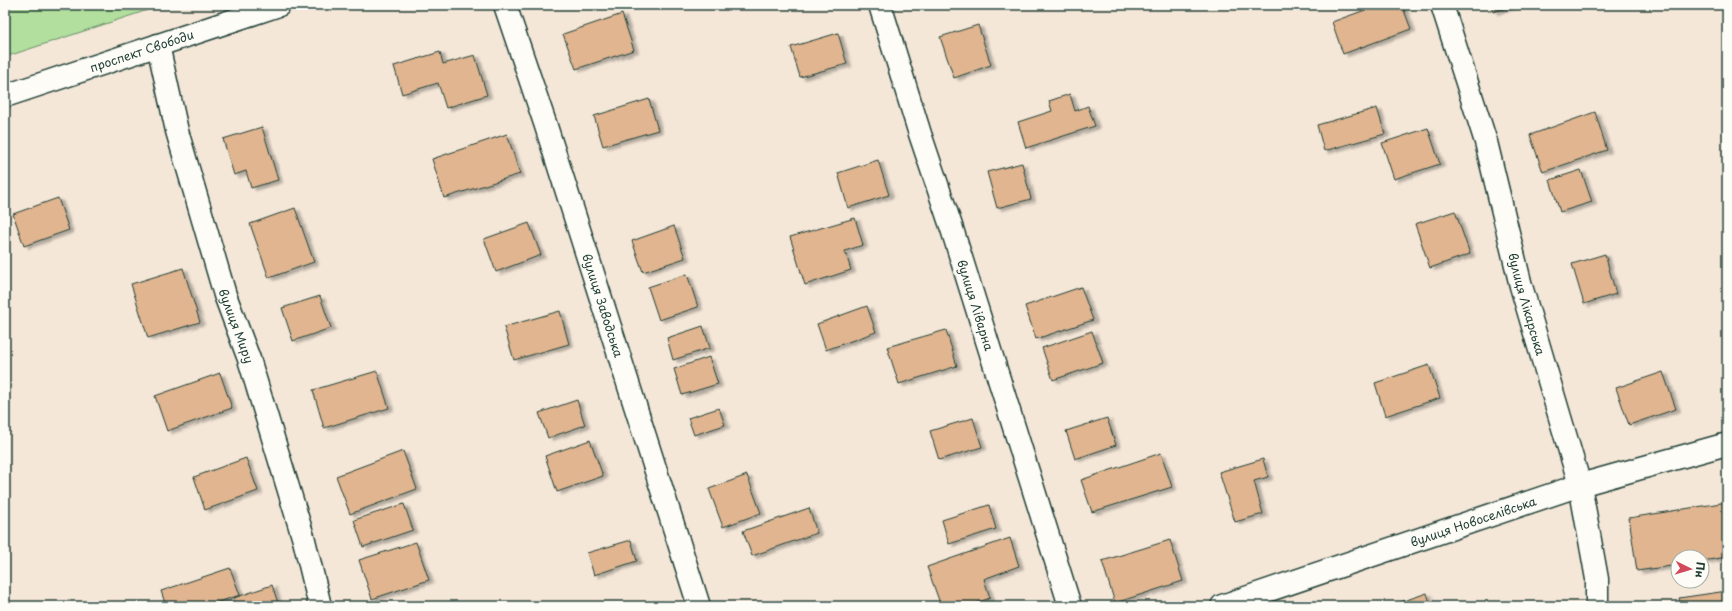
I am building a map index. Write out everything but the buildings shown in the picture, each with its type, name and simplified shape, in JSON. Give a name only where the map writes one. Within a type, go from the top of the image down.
[{"type":"street","name":"проспект Свободи","points":[[5,96],[279,5]]},
{"type":"street","name":"вулиця Заводська","points":[[505,5],[545,123],[699,606]]},
{"type":"street","name":"вулиця Ліварна","points":[[880,5],[1070,606]]},
{"type":"street","name":"вулиця Лікарська","points":[[1442,5],[1486,142],[1521,286],[1580,485],[1597,579],[1597,606]]},
{"type":"street","name":"вулиця Миру","points":[[158,45],[177,131],[225,295],[249,359],[304,540],[320,606]]},
{"type":"street","name":"вулиця Новоселівська","points":[[1222,606],[1580,485],[1727,444]]},
{"type":"green space","points":[[5,5],[163,5],[5,57]]}]
